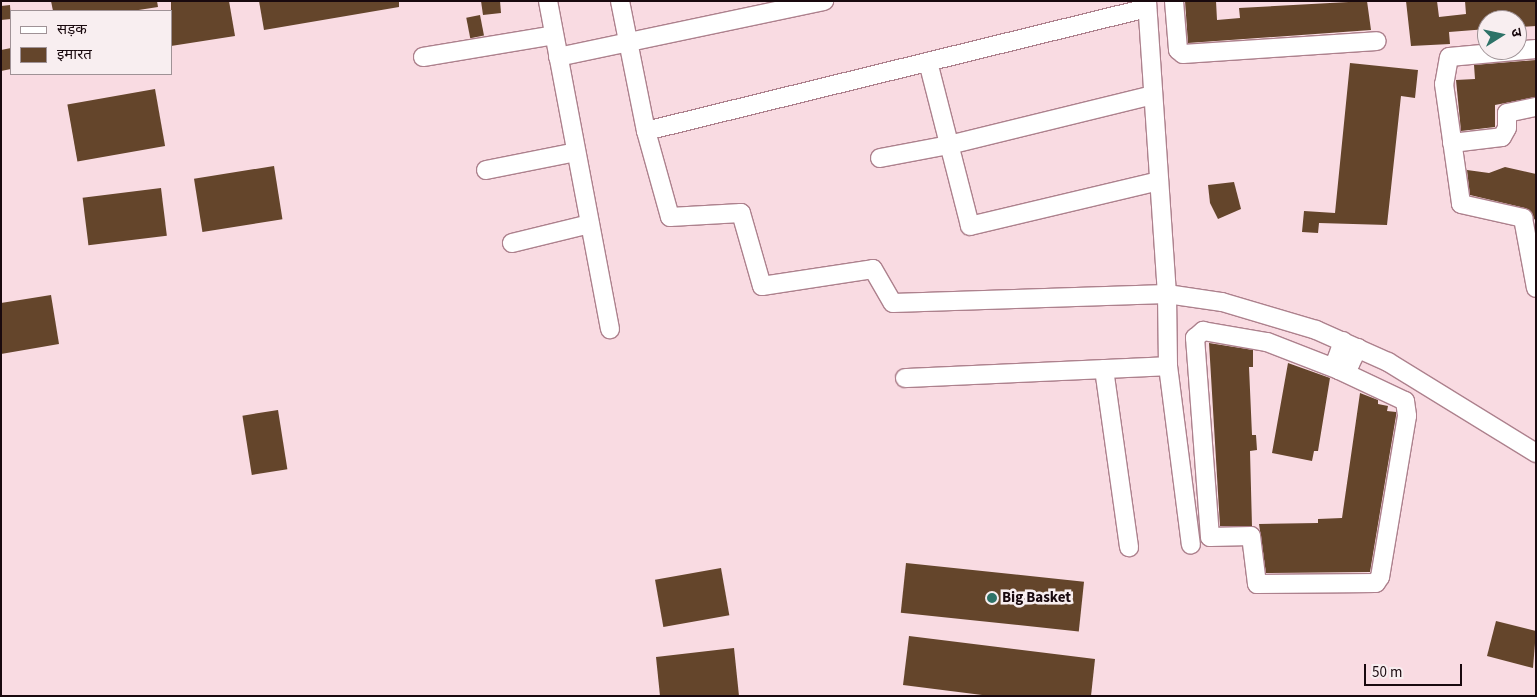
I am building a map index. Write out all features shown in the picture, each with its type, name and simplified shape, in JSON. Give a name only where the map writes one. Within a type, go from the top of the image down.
[{"type":"street","points":[[548,1],[610,329]]},
{"type":"street","points":[[620,1],[646,131],[670,217],[741,213],[762,286],[873,269],[893,303],[1167,294],[1222,302],[1284,320],[1350,345],[1388,362],[1536,453]]},
{"type":"street","points":[[558,57],[824,1]]},
{"type":"street","points":[[1174,1],[1178,50],[1183,54],[1377,41]]},
{"type":"street","points":[[646,131],[928,62],[1147,4],[1167,294],[1168,366],[1192,545]]},
{"type":"street","points":[[424,57],[554,35]]},
{"type":"street","points":[[1536,48],[1449,57],[1444,84],[1462,204],[1523,218],[1536,288]]},
{"type":"street","points":[[928,62],[970,226],[1159,181]]},
{"type":"street","points":[[880,158],[949,145],[1153,95]]},
{"type":"street","points":[[1452,143],[1502,137],[1507,128],[1507,113],[1536,107]]},
{"type":"street","points":[[486,170],[576,152]]},
{"type":"street","points":[[512,243],[590,224]]},
{"type":"street","points":[[1279,346],[1284,320]]},
{"type":"street","points":[[1204,331],[1261,340],[1339,370],[1400,397],[1407,408],[1379,581],[1373,584],[1257,584],[1251,536],[1214,538],[1209,535],[1196,338],[1204,331]]},
{"type":"street","points":[[1339,370],[1350,364],[1350,345]]},
{"type":"street","points":[[905,378],[1168,366]]},
{"type":"street","points":[[1104,369],[1128,547]]},
{"type":"building","points":[[51,1],[157,1],[158,7],[138,10],[53,10]]},
{"type":"building","points":[[171,1],[229,1],[235,36],[172,46]]},
{"type":"building","points":[[259,1],[399,1],[399,7],[264,30]]},
{"type":"building","points":[[481,1],[500,1],[501,13],[483,15]]},
{"type":"building","points":[[1185,1],[1216,1],[1217,20],[1240,18],[1239,8],[1367,1],[1371,30],[1188,43]]},
{"type":"building","points":[[1406,1],[1437,1],[1439,17],[1466,14],[1465,1],[1536,1],[1536,26],[1527,26],[1527,10],[1477,10],[1477,30],[1449,32],[1450,44],[1411,46]]},
{"type":"building","points":[[10,5],[10,19],[1,20],[1,6]]},
{"type":"building","points":[[480,15],[484,36],[470,38],[466,18]]},
{"type":"building","points":[[10,48],[10,69],[1,71],[1,50]]},
{"type":"building","points":[[1536,60],[1536,97],[1495,105],[1495,127],[1461,131],[1456,80],[1475,79],[1474,65]]},
{"type":"building","points":[[1350,63],[1418,70],[1415,98],[1401,96],[1387,225],[1319,223],[1318,233],[1302,232],[1304,211],[1335,213]]},
{"type":"building","points":[[155,89],[165,146],[77,162],[67,104]]},
{"type":"building","points":[[274,166],[282,219],[202,232],[194,179]]},
{"type":"building","points":[[1505,167],[1536,174],[1536,221],[1525,208],[1470,195],[1467,170],[1489,173]]},
{"type":"building","points":[[1234,182],[1241,209],[1218,219],[1210,203],[1208,185]]},
{"type":"building","points":[[161,188],[167,236],[88,245],[83,198]]},
{"type":"building","points":[[51,295],[59,344],[1,354],[1,303]]},
{"type":"building","points":[[1209,343],[1253,350],[1253,367],[1249,367],[1252,435],[1256,435],[1257,450],[1250,451],[1252,526],[1220,526]]},
{"type":"building","points":[[1288,363],[1330,378],[1318,451],[1314,451],[1312,461],[1272,453]]},
{"type":"building","points":[[1360,393],[1378,400],[1378,404],[1388,406],[1387,411],[1396,412],[1370,572],[1266,573],[1259,524],[1318,523],[1318,519],[1342,518]]},
{"type":"building","points":[[278,410],[287,469],[252,475],[242,416]]},
{"type":"building","name":"Big Basket","points":[[906,563],[1084,582],[1079,631],[901,613]]},
{"type":"building","points":[[721,568],[729,615],[663,627],[655,580]]},
{"type":"building","points":[[1496,621],[1536,631],[1533,668],[1487,656]]},
{"type":"building","points":[[909,636],[1095,659],[1091,696],[990,696],[903,685]]},
{"type":"building","points":[[734,648],[739,696],[660,696],[656,657]]},
{"type":"place","name":"Big Basket","points":[[992,598]]}]
